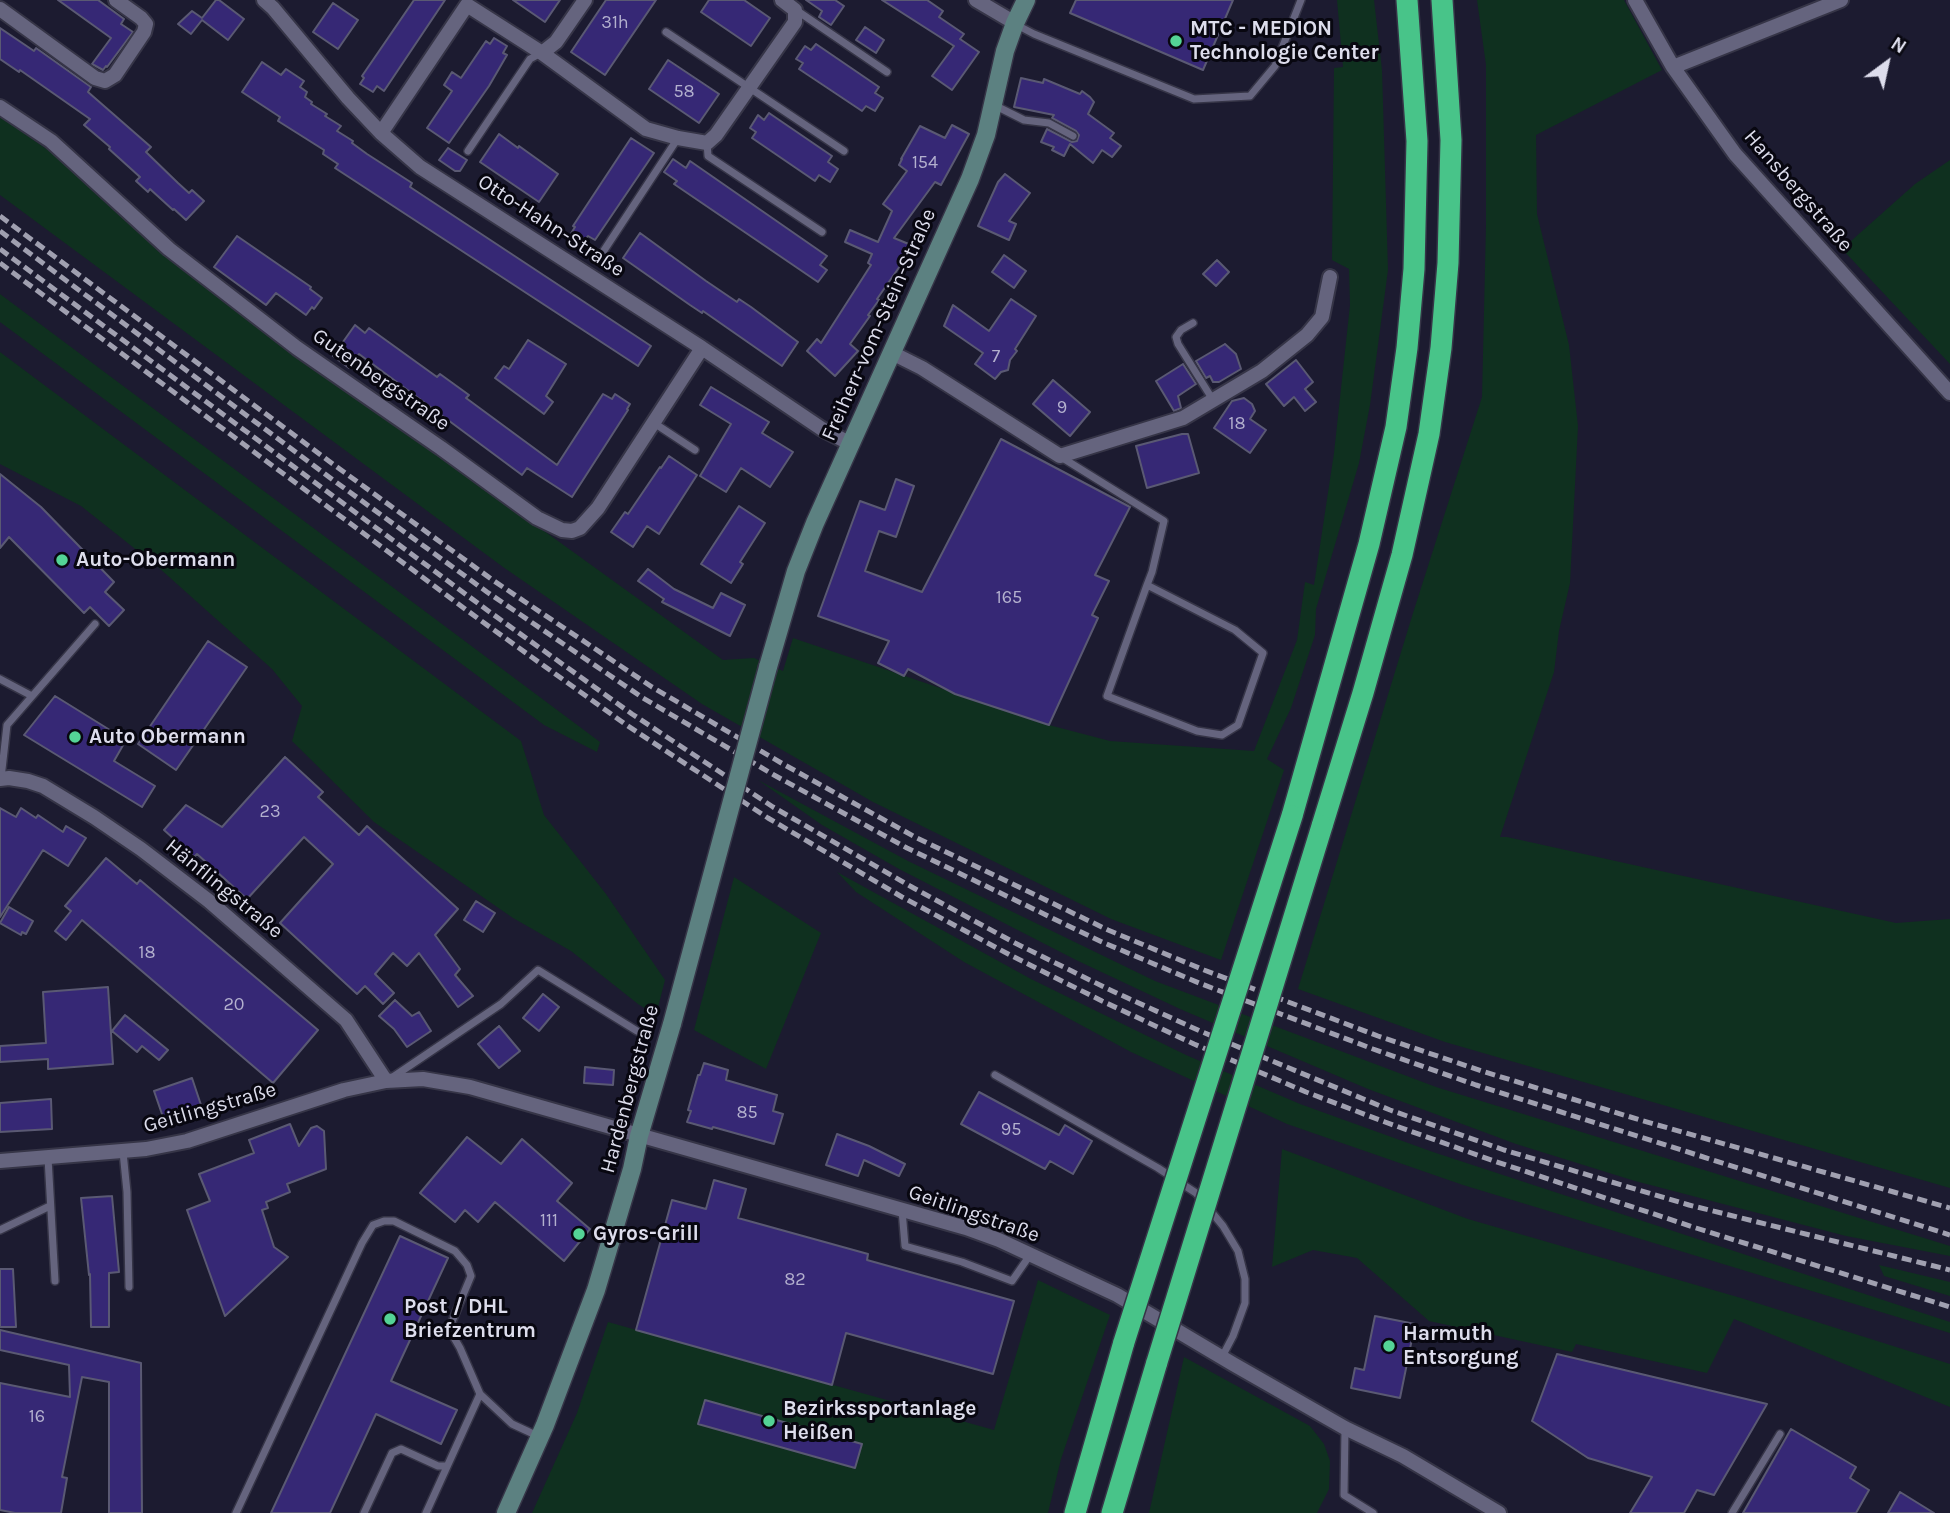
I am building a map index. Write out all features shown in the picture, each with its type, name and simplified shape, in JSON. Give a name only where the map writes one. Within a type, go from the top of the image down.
[{"type":"highway","points":[[1075,1513],[1124,1342],[1292,816],[1369,544],[1398,414],[1407,348],[1414,256],[1416,141],[1407,0]]},
{"type":"highway","points":[[1112,1513],[1363,693],[1402,555],[1429,434],[1441,348],[1448,263],[1451,140],[1443,0]]},
{"type":"street","points":[[0,9],[95,78],[105,81],[115,75],[144,32],[146,24],[116,0]]},
{"type":"street","points":[[542,53],[556,42],[585,0]]},
{"type":"street","points":[[381,132],[467,5],[542,53],[646,129],[707,143],[716,135],[795,22],[795,10],[782,0]]},
{"type":"street","points":[[975,0],[1014,23]]},
{"type":"street","name":"Freiherr-vom-Stein-Straße","points":[[768,667],[796,570],[815,523],[970,179],[986,135],[1004,51],[1026,0]]},
{"type":"street","name":"Hansbergstraße","points":[[1635,0],[1673,67],[1735,154],[1950,393]]},
{"type":"street","points":[[1673,67],[1841,0]]},
{"type":"street","name":"Otto-Hahn-Straße","points":[[272,3],[348,98],[420,167],[702,348],[822,429],[851,443]]},
{"type":"street","name":"Gutenbergstraße","points":[[0,107],[51,141],[169,248],[298,348],[537,518],[562,530],[580,528],[598,508],[702,348]]},
{"type":"street","points":[[892,352],[922,368],[1060,456],[1183,418],[1262,371],[1307,335],[1322,317],[1330,277]]},
{"type":"street","name":"Hardenbergstraße","points":[[506,1513],[540,1437],[596,1290],[632,1169],[768,667]]},
{"type":"street","name":"Hänflingstraße","points":[[0,778],[28,780],[43,786],[142,849],[209,901],[346,1020],[386,1081]]},
{"type":"street","name":"Geitlingstraße","points":[[0,1161],[146,1150],[187,1141],[344,1090],[386,1081],[423,1079],[470,1087],[966,1228],[1030,1254],[1117,1295],[1345,1428],[1404,1456],[1499,1513]]},
{"type":"lane","points":[[1014,23],[1047,40],[1194,99],[1251,96],[1275,66],[1301,0]]},
{"type":"lane","points":[[795,10],[887,72]]},
{"type":"lane","points":[[666,32],[844,151]]},
{"type":"lane","points":[[468,151],[530,59],[542,53]]},
{"type":"lane","points":[[993,104],[1024,120],[1049,123],[1073,136]]},
{"type":"lane","points":[[599,258],[678,138]]},
{"type":"lane","points":[[707,143],[708,156],[822,232]]},
{"type":"lane","points":[[1193,323],[1181,330],[1176,337],[1213,400]]},
{"type":"lane","points":[[654,423],[695,450]]},
{"type":"lane","points":[[1060,456],[1164,521],[1147,585],[1107,696],[1197,732],[1222,735],[1238,725],[1263,653],[1235,630],[1147,585]]},
{"type":"lane","points":[[0,778],[7,725],[95,624]]},
{"type":"lane","points":[[0,679],[32,696]]},
{"type":"lane","name":"Geitlingstraße","points":[[386,1081],[501,1004],[538,970],[637,1031]]},
{"type":"lane","points":[[995,1075],[1158,1168],[1196,1193],[1223,1226],[1238,1251],[1245,1279],[1245,1303],[1233,1336],[1221,1357]]},
{"type":"lane","points":[[123,1152],[127,1192],[129,1287]]},
{"type":"lane","points":[[48,1158],[55,1281]]},
{"type":"lane","points":[[0,1230],[50,1206]]},
{"type":"lane","points":[[902,1210],[905,1247],[962,1262],[1012,1281],[1030,1254]]},
{"type":"lane","points":[[236,1513],[350,1268],[373,1225],[384,1221],[394,1221],[455,1251],[467,1265],[471,1276],[449,1329],[480,1394],[512,1424],[540,1437]]},
{"type":"lane","points":[[426,1513],[480,1394]]},
{"type":"lane","points":[[1345,1428],[1344,1495],[1373,1513]]},
{"type":"lane","points":[[1732,1513],[1780,1434]]},
{"type":"lane","points":[[364,1513],[392,1453],[401,1449],[438,1466],[447,1466]]},
{"type":"green space","points":[[1337,0],[1374,0],[1382,70],[1388,270],[1370,405],[1359,463],[1316,609],[1315,635],[1291,708],[1267,759],[1284,770],[1221,960],[1111,919],[873,802],[702,704],[503,567],[0,195],[0,116],[52,153],[162,250],[292,355],[436,453],[723,660],[754,658],[783,671],[793,638],[1049,725],[1110,741],[1254,751],[1297,640],[1305,582],[1314,585],[1334,453],[1350,305],[1349,269],[1332,260],[1334,68],[1343,67]]},
{"type":"green space","points":[[1477,0],[1624,0],[1662,70],[1536,135],[1537,214],[1569,345],[1578,426],[1570,583],[1559,631],[1554,672],[1500,837],[1896,923],[1950,919],[1950,1188],[1445,1042],[1298,989],[1482,397],[1486,65]]},
{"type":"green space","points":[[1950,160],[1950,364],[1842,249],[1915,184]]},
{"type":"green space","points":[[0,294],[600,742],[597,752],[544,725],[0,322]]},
{"type":"green space","points":[[0,352],[521,741],[544,815],[606,894],[665,980],[656,1015],[571,951],[513,918],[374,822],[292,741],[302,706],[272,669],[158,567],[81,506],[0,464]]},
{"type":"green space","points":[[758,780],[908,861],[1155,981],[1436,1087],[1950,1246],[1950,1256],[1846,1236],[1635,1181],[1516,1144],[1368,1089],[1180,1009],[1076,960],[899,869],[822,825]]},
{"type":"green space","points":[[837,872],[1031,979],[1186,1055],[1300,1104],[1433,1152],[1950,1322],[1950,1333],[1463,1185],[1287,1124],[1131,1052],[964,962],[856,892]]},
{"type":"green space","points":[[734,877],[821,933],[766,1069],[694,1030]]},
{"type":"green space","points":[[1282,1149],[1468,1219],[1741,1298],[1950,1364],[1950,1407],[1734,1319],[1707,1373],[1576,1344],[1572,1352],[1429,1321],[1357,1258],[1313,1250],[1272,1267]]},
{"type":"green space","points":[[1879,1265],[1950,1282],[1950,1296],[1884,1276]]},
{"type":"green space","name":"Bezirkssportanlage Heißen","points":[[1038,1280],[1110,1315],[1061,1459],[1048,1513],[532,1513],[577,1413],[608,1322],[994,1430]]},
{"type":"green space","points":[[1184,1357],[1310,1426],[1324,1444],[1330,1461],[1329,1489],[1317,1513],[1149,1513]]},
{"type":"building","points":[[58,0],[98,0],[124,19],[121,24],[133,32],[103,70],[92,64],[111,38]]},
{"type":"building","points":[[216,0],[244,19],[228,40],[202,20],[191,34],[178,24],[192,11],[202,18]]},
{"type":"building","points":[[414,0],[445,0],[384,91],[377,86],[373,92],[360,84],[364,78],[362,76]]},
{"type":"building","points":[[513,0],[560,0],[545,22]]},
{"type":"building","points":[[606,0],[656,0],[605,75],[571,52]]},
{"type":"building","points":[[709,0],[744,0],[770,18],[751,46],[701,12]]},
{"type":"building","points":[[806,0],[835,0],[844,6],[831,25],[819,17],[822,11]]},
{"type":"building","points":[[882,0],[927,0],[943,11],[939,17],[964,34],[960,39],[979,52],[952,90],[932,76],[954,46]]},
{"type":"building","name":"MTC - MEDION Technologie Center","points":[[1076,0],[1233,0],[1203,70],[1070,13]]},
{"type":"building","points":[[333,3],[358,20],[338,49],[313,32]]},
{"type":"building","points":[[865,27],[884,40],[876,53],[856,40]]},
{"type":"building","points":[[0,28],[34,51],[36,48],[91,87],[88,92],[151,147],[146,152],[189,193],[192,190],[204,201],[186,220],[150,189],[148,192],[136,181],[140,177],[84,125],[90,119],[0,59]]},
{"type":"building","points":[[494,38],[507,46],[503,53],[507,55],[449,143],[427,128],[452,91],[444,85],[452,72],[461,78],[486,41],[490,44]]},
{"type":"building","points":[[816,44],[879,87],[875,93],[883,98],[875,111],[866,106],[862,111],[799,69],[803,63],[796,59],[805,46],[811,50]]},
{"type":"building","points":[[668,60],[719,94],[699,123],[649,89]]},
{"type":"building","points":[[262,62],[281,75],[286,69],[304,81],[300,87],[307,92],[305,97],[327,114],[325,116],[341,126],[337,131],[412,183],[410,187],[651,346],[638,366],[335,168],[338,164],[323,154],[324,150],[278,121],[280,117],[242,92]]},
{"type":"building","points":[[1021,78],[1043,83],[1044,79],[1080,94],[1082,91],[1094,102],[1088,114],[1114,133],[1110,138],[1121,146],[1112,157],[1102,150],[1093,163],[1070,144],[1064,156],[1052,150],[1054,147],[1041,142],[1047,129],[1072,142],[1077,141],[1079,135],[1052,118],[1054,115],[1014,107]]},
{"type":"building","points":[[769,113],[832,156],[828,162],[838,169],[830,182],[819,175],[815,181],[752,138],[756,132],[750,128],[758,115],[764,120]]},
{"type":"building","points":[[952,125],[969,134],[941,185],[935,182],[894,238],[916,247],[907,269],[900,266],[877,299],[879,300],[868,315],[870,316],[850,344],[858,351],[835,376],[807,351],[817,339],[821,343],[871,265],[868,263],[872,254],[845,242],[850,230],[878,242],[892,211],[883,204],[907,171],[899,165],[920,126],[945,138]]},
{"type":"building","points":[[499,134],[558,174],[539,202],[480,162]]},
{"type":"building","points":[[631,138],[654,153],[595,240],[588,236],[579,248],[567,240],[575,227],[573,226]]},
{"type":"building","points":[[448,148],[467,160],[460,171],[455,171],[439,160]]},
{"type":"building","points":[[673,159],[686,168],[690,161],[827,256],[820,265],[827,270],[818,282],[674,184],[677,181],[664,172]]},
{"type":"building","points":[[1005,174],[1030,193],[1009,221],[1016,224],[1009,240],[978,226],[998,182]]},
{"type":"building","points":[[640,233],[737,302],[739,299],[751,307],[798,342],[782,366],[623,258]]},
{"type":"building","points":[[237,236],[311,287],[310,289],[322,298],[314,309],[312,307],[306,315],[276,293],[266,305],[214,267]]},
{"type":"building","points":[[1004,255],[1026,271],[1014,288],[992,272]]},
{"type":"building","points":[[1217,260],[1229,272],[1216,286],[1203,274]]},
{"type":"building","points":[[1011,299],[1036,316],[1015,349],[1017,351],[1010,360],[1008,370],[1001,372],[995,379],[975,364],[983,353],[944,326],[953,305],[989,331]]},
{"type":"building","points":[[355,325],[365,333],[369,328],[437,377],[440,374],[469,395],[466,398],[557,465],[603,394],[612,399],[615,394],[630,404],[572,497],[527,468],[522,475],[359,354],[349,368],[333,356]]},
{"type":"building","points":[[528,340],[566,364],[546,396],[553,402],[544,414],[495,378],[504,366],[509,369]]},
{"type":"building","points":[[1225,344],[1236,354],[1241,369],[1219,382],[1213,382],[1210,376],[1206,378],[1196,361]]},
{"type":"building","points":[[1296,360],[1313,382],[1305,389],[1316,402],[1305,411],[1294,397],[1284,406],[1266,384]]},
{"type":"building","points":[[1183,364],[1196,384],[1178,396],[1181,408],[1174,411],[1156,381]]},
{"type":"building","points":[[1053,380],[1090,412],[1070,436],[1033,404]]},
{"type":"building","points":[[711,387],[769,422],[762,433],[793,452],[770,487],[741,468],[726,492],[700,476],[731,424],[700,405]]},
{"type":"building","points":[[1244,398],[1252,404],[1255,411],[1250,419],[1266,430],[1250,453],[1214,428],[1232,401]]},
{"type":"building","points":[[1188,434],[1199,473],[1147,488],[1136,446]]},
{"type":"building","points":[[1001,439],[1130,507],[1095,575],[1109,581],[1092,615],[1098,618],[1049,725],[955,694],[908,669],[904,676],[878,663],[889,641],[818,616],[860,501],[885,510],[896,479],[914,486],[896,537],[879,531],[865,571],[922,592]]},
{"type":"building","points":[[669,456],[697,475],[659,534],[647,526],[633,547],[611,532],[625,512],[628,514]]},
{"type":"building","name":"Auto-Obermann","points":[[0,474],[41,507],[114,582],[105,592],[124,610],[109,626],[90,607],[84,613],[9,537],[0,548]]},
{"type":"building","points":[[739,506],[765,523],[740,562],[743,564],[731,583],[701,564]]},
{"type":"building","points":[[648,569],[674,589],[713,608],[721,593],[745,605],[730,636],[662,602],[664,599],[638,581]]},
{"type":"building","points":[[208,641],[247,667],[176,770],[138,744]]},
{"type":"building","name":"Auto Obermann","points":[[55,696],[126,740],[114,761],[155,786],[142,807],[24,735]]},
{"type":"building","points":[[285,757],[323,792],[318,797],[359,835],[367,826],[458,909],[435,935],[460,969],[455,975],[473,996],[458,1007],[419,953],[407,966],[393,953],[375,974],[394,993],[383,1004],[365,986],[357,994],[280,923],[333,864],[304,837],[247,899],[197,854],[194,857],[164,830],[186,805],[222,827]]},
{"type":"building","points":[[0,808],[16,817],[21,808],[36,818],[38,815],[63,832],[66,826],[86,838],[68,866],[43,850],[0,917]]},
{"type":"building","points":[[106,858],[137,884],[140,880],[318,1030],[273,1083],[82,920],[66,940],[55,931],[71,911],[65,906]]},
{"type":"building","points":[[476,901],[495,913],[483,932],[464,920]]},
{"type":"building","points":[[9,907],[33,921],[26,934],[22,932],[21,935],[0,923]]},
{"type":"building","points":[[108,987],[113,1064],[48,1069],[48,1059],[0,1062],[0,1046],[46,1043],[43,992]]},
{"type":"building","points":[[543,994],[559,1007],[539,1031],[523,1018]]},
{"type":"building","points":[[395,1000],[412,1016],[419,1012],[431,1031],[407,1047],[394,1029],[379,1016]]},
{"type":"building","points":[[125,1015],[168,1050],[159,1060],[142,1046],[137,1052],[112,1031]]},
{"type":"building","points":[[499,1026],[520,1051],[499,1068],[478,1044]]},
{"type":"building","points":[[704,1063],[728,1070],[726,1080],[777,1095],[773,1111],[783,1114],[774,1144],[687,1122],[698,1075]]},
{"type":"building","points":[[585,1067],[614,1070],[613,1085],[584,1083]]},
{"type":"building","points":[[192,1078],[202,1108],[164,1120],[154,1091]]},
{"type":"building","points":[[979,1092],[1059,1135],[1065,1125],[1092,1141],[1073,1174],[1050,1161],[1045,1169],[961,1124]]},
{"type":"building","points":[[51,1099],[52,1129],[0,1132],[0,1103]]},
{"type":"building","points":[[290,1124],[299,1146],[311,1128],[317,1126],[324,1131],[326,1169],[287,1184],[290,1192],[266,1202],[268,1208],[262,1210],[274,1247],[288,1257],[225,1316],[187,1210],[210,1201],[199,1174],[254,1153],[249,1140]]},
{"type":"building","points":[[837,1134],[905,1164],[899,1176],[864,1160],[858,1176],[826,1165]]},
{"type":"building","points":[[467,1137],[501,1164],[522,1139],[572,1183],[557,1201],[590,1229],[564,1261],[495,1202],[478,1222],[465,1210],[455,1222],[420,1193]]},
{"type":"building","points":[[714,1180],[746,1189],[738,1218],[868,1254],[867,1260],[1014,1301],[993,1374],[846,1333],[832,1385],[636,1330],[672,1200],[706,1209]]},
{"type":"building","points":[[112,1196],[119,1272],[109,1273],[109,1327],[91,1327],[90,1274],[81,1198]]},
{"type":"building","name":"Post / DHL Briefzentrum","points":[[400,1236],[448,1258],[391,1381],[457,1410],[441,1444],[376,1414],[330,1513],[271,1513]]},
{"type":"building","points":[[0,1269],[13,1269],[16,1327],[0,1327]]},
{"type":"building","name":"Harmuth Entsorgung","points":[[1375,1316],[1415,1324],[1400,1398],[1351,1388],[1355,1368],[1364,1370]]},
{"type":"building","points":[[0,1330],[141,1363],[142,1513],[109,1513],[109,1382],[82,1377],[62,1477],[67,1478],[61,1513],[15,1513],[0,1510],[0,1383],[70,1397],[69,1365],[0,1350]]},
{"type":"building","points":[[1557,1354],[1767,1404],[1714,1495],[1697,1490],[1684,1513],[1630,1513],[1652,1477],[1588,1458],[1532,1421]]},
{"type":"building","points":[[705,1400],[862,1444],[855,1468],[698,1424]]},
{"type":"building","points":[[1791,1429],[1856,1467],[1850,1478],[1869,1490],[1856,1513],[1743,1513]]},
{"type":"building","points":[[1900,1492],[1934,1513],[1888,1513]]},
{"type":"railway","points":[[0,216],[494,581],[652,687],[915,837],[1108,930],[1204,970],[1378,1036],[1640,1120],[1950,1208]]},
{"type":"railway","points":[[0,231],[487,592],[643,698],[774,775],[907,848],[1102,942],[1199,983],[1373,1049],[1476,1085],[1950,1235]]},
{"type":"railway","points":[[0,249],[487,610],[632,714],[773,807],[1015,943],[1200,1031],[1390,1110],[1504,1150],[1689,1205],[1950,1270]]},
{"type":"railway","points":[[0,263],[480,620],[625,724],[768,818],[902,897],[1010,955],[1194,1044],[1385,1122],[1696,1228],[1950,1307]]},
{"type":"place","name":"MTC - MEDION Technologie Center","points":[[1176,41]]},
{"type":"place","name":"Auto-Obermann","points":[[62,560]]},
{"type":"place","name":"Auto Obermann","points":[[75,737]]},
{"type":"place","name":"Gyros-Grill","points":[[579,1234]]},
{"type":"place","name":"Post / DHL Briefzentrum","points":[[390,1319]]},
{"type":"place","name":"Harmuth Entsorgung","points":[[1389,1346]]},
{"type":"place","name":"Bezirkssportanlage Heißen","points":[[769,1421]]}]
